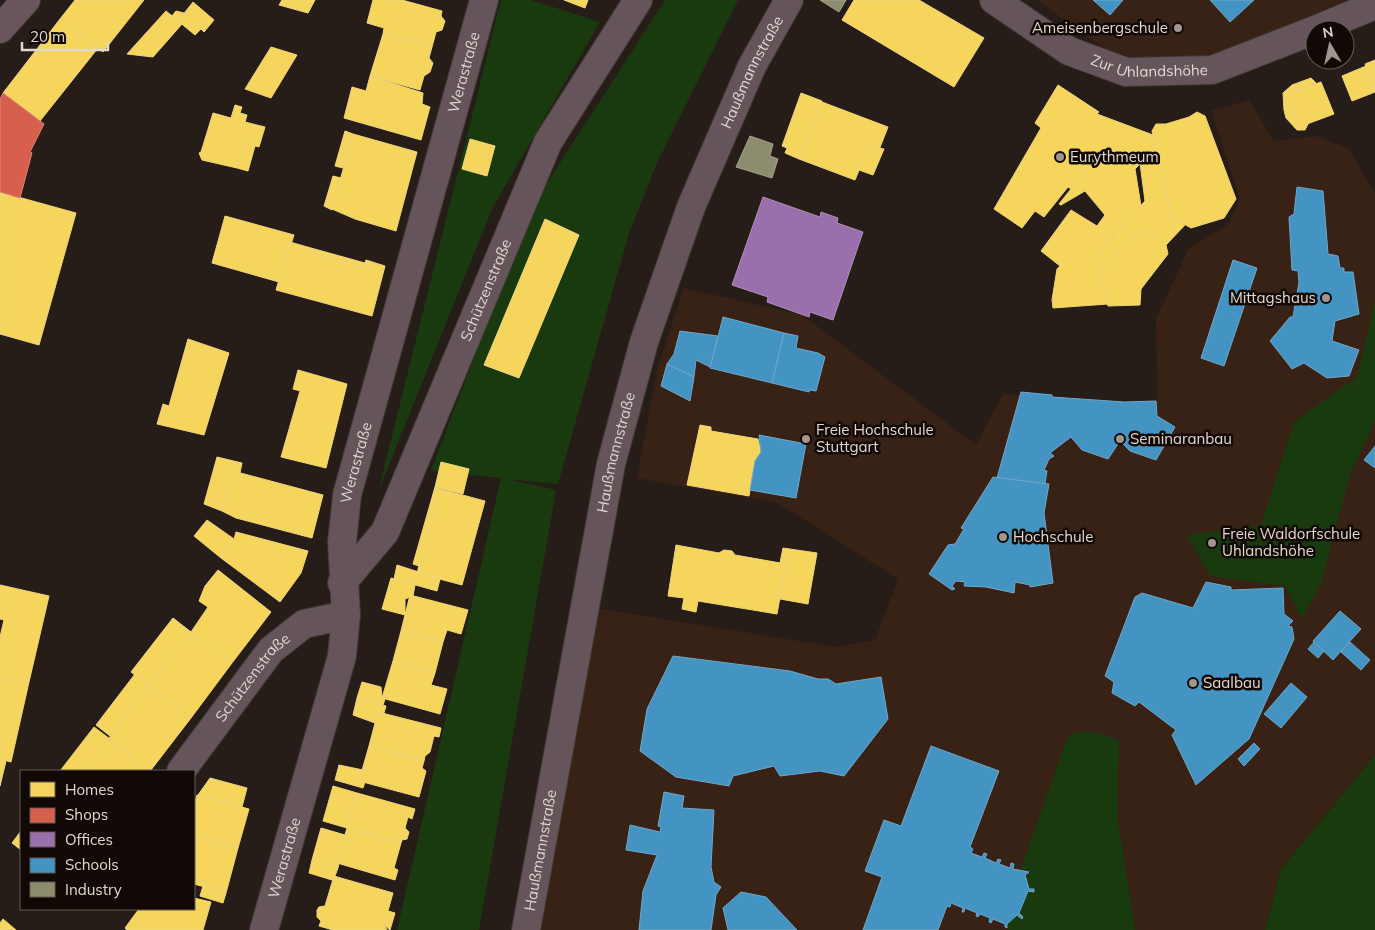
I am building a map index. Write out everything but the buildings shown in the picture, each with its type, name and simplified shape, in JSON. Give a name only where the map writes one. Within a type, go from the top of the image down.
[{"type":"street","points":[[0,30],[26,0]]},
{"type":"street","name":"Werastraße","points":[[264,930],[342,656],[346,615],[342,583],[342,542],[347,495],[484,0]]},
{"type":"street","name":"Schützenstraße","points":[[342,583],[385,532],[548,142],[638,0]]},
{"type":"street","name":"Haußmannstraße","points":[[526,930],[610,464],[626,401],[644,342],[691,207],[752,66],[790,0]]},
{"type":"street","name":"Zur Uhlandshöhe","points":[[994,0],[1069,51],[1126,72],[1212,70],[1305,34]]},
{"type":"street","name":"Zur Uhlandshöhe","points":[[1339,20],[1375,5]]},
{"type":"street","name":"Schützenstraße","points":[[182,770],[271,650],[304,624],[346,615]]},
{"type":"shaded area","name":"Ameisenbergschule","points":[[1037,0],[1347,0],[1215,56],[1116,57]]},
{"type":"shaded area","name":"Freie Waldorfschule Uhlandshöhe","points":[[1249,100],[1274,141],[1315,136],[1348,148],[1375,194],[1375,755],[1281,869],[1265,930],[536,930],[590,607],[836,647],[875,640],[898,579],[778,503],[637,478],[657,370],[684,288],[802,315],[976,445],[1003,394],[1124,402],[1156,401],[1157,405],[1156,319],[1189,248],[1229,224],[1240,199],[1211,111]]},
{"type":"green space","points":[[501,0],[531,0],[600,22],[493,207],[378,492]]},
{"type":"green space","points":[[665,0],[738,0],[656,165],[629,233],[558,484],[507,479],[556,490],[479,930],[397,930],[501,478],[431,471],[531,208]]},
{"type":"green space","points":[[1375,301],[1375,420],[1350,475],[1321,584],[1302,619],[1285,586],[1210,576],[1187,535],[1261,525],[1294,422],[1357,377]]},
{"type":"green space","points":[[1076,732],[1094,732],[1119,740],[1117,814],[1135,930],[1008,930],[1007,924],[1017,915],[1022,919],[1023,917],[1019,913],[1028,891],[1034,891],[1034,889],[1029,889],[1025,875],[1029,872],[1020,872],[1067,738]]},
{"type":"green space","points":[[1375,755],[1375,930],[1265,930],[1281,869]]},
{"type":"place","name":"Ameisenbergschule","points":[[1178,28]]},
{"type":"place","name":"Eurythmeum","points":[[1060,157]]},
{"type":"place","name":"Mittagshaus","points":[[1326,298]]},
{"type":"place","name":"Freie Hochschule Stuttgart","points":[[806,439]]},
{"type":"place","name":"Seminaranbau","points":[[1120,439]]},
{"type":"place","name":"Hochschule","points":[[1003,537]]},
{"type":"place","name":"Freie Waldorfschule Uhlandshöhe","points":[[1212,543]]},
{"type":"place","name":"Saalbau","points":[[1193,683]]}]
